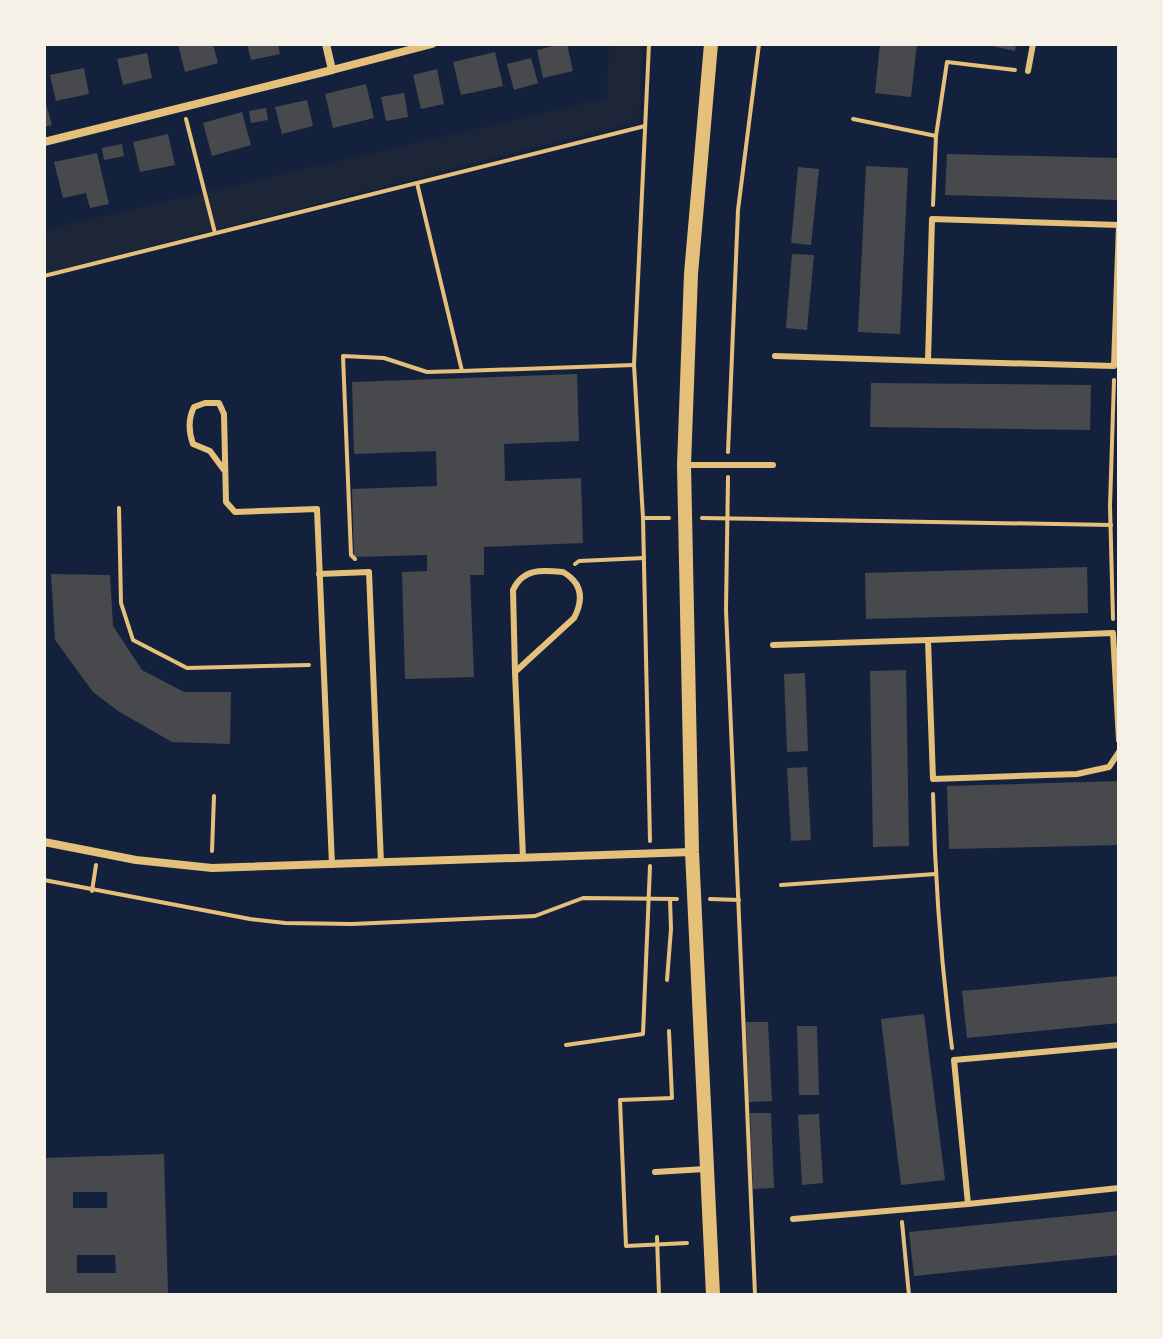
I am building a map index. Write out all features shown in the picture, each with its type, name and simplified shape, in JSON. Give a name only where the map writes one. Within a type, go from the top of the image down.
[{"type":"street","points":[[326,44],[332,70]]},
{"type":"street","points":[[390,44],[392,54]]},
{"type":"street","points":[[44,142],[432,44]]},
{"type":"street","points":[[711,44],[691,274],[684,465],[692,852],[713,1295]]},
{"type":"street","points":[[44,842],[173,865],[212,868],[692,852]]},
{"type":"lane","points":[[1028,71],[1033,44]]},
{"type":"lane","points":[[775,356],[928,361],[1114,366],[1119,225],[932,219],[928,361]]},
{"type":"lane","points":[[224,470],[210,451],[193,444],[189,432],[194,407],[219,403],[224,414],[226,502],[235,512],[317,509],[332,865]]},
{"type":"lane","points":[[684,465],[773,465]]},
{"type":"lane","points":[[319,574],[369,572],[381,863]]},
{"type":"lane","points":[[515,672],[574,618],[580,607],[581,593],[563,572],[526,573],[518,579],[513,590],[515,672],[523,858]]},
{"type":"lane","points":[[773,645],[1113,633],[1119,740]]},
{"type":"lane","points":[[928,640],[933,779],[1086,773],[1109,767],[1119,752]]},
{"type":"lane","points":[[968,1204],[954,1060],[1119,1045]]},
{"type":"lane","points":[[655,1172],[708,1169]]},
{"type":"lane","points":[[793,1219],[1119,1188]]},
{"type":"path","points":[[566,1045],[643,1034],[650,853],[643,518],[634,365],[649,44]]},
{"type":"path","points":[[932,219],[936,136],[947,62],[1028,71]]},
{"type":"path","points":[[183,107],[215,233]]},
{"type":"path","points":[[853,119],[936,136]]},
{"type":"path","points":[[44,276],[645,126]]},
{"type":"path","points":[[417,183],[462,371]]},
{"type":"path","points":[[369,572],[351,555],[343,356],[384,358],[427,372],[634,365]]},
{"type":"path","points":[[1113,633],[1111,478],[1114,366]]},
{"type":"path","points":[[1113,415],[1119,420]]},
{"type":"path","points":[[1111,478],[1119,470]]},
{"type":"path","points":[[119,508],[121,603],[133,640],[187,668],[323,665]]},
{"type":"path","points":[[643,518],[1111,525]]},
{"type":"path","points":[[563,572],[579,561],[644,558]]},
{"type":"path","points":[[933,779],[935,874],[942,971],[954,1060]]},
{"type":"path","points":[[781,885],[935,874]]},
{"type":"path","points":[[44,880],[250,919],[311,925],[529,917],[583,898],[739,900],[755,1295]]},
{"type":"path","points":[[667,980],[670,899]]},
{"type":"path","points":[[669,1031],[672,1098],[620,1100],[626,1246],[687,1243]]},
{"type":"path","points":[[901,1210],[909,1295]]},
{"type":"path","points":[[657,1237],[659,1295]]},
{"type":"shaded area","points":[[609,44],[643,44],[639,121],[44,274],[44,230],[607,98]]},
{"type":"building","points":[[178,44],[213,44],[218,63],[185,72]]},
{"type":"building","points":[[247,44],[278,44],[280,54],[251,60]]},
{"type":"building","points":[[567,44],[573,71],[543,78],[537,50]]},
{"type":"building","points":[[880,44],[917,44],[911,97],[875,93]]},
{"type":"building","points":[[983,44],[1016,44],[1015,51]]},
{"type":"building","points":[[495,52],[503,86],[461,95],[453,62]]},
{"type":"building","points":[[147,53],[152,78],[123,85],[117,59]]},
{"type":"building","points":[[531,58],[538,83],[514,90],[507,64]]},
{"type":"building","points":[[84,68],[89,94],[56,101],[50,75]]},
{"type":"building","points":[[437,69],[444,104],[421,109],[413,75]]},
{"type":"building","points":[[366,84],[374,118],[333,128],[325,94]]},
{"type":"building","points":[[404,93],[408,117],[386,121],[381,97]]},
{"type":"building","points":[[44,97],[52,125],[44,127]]},
{"type":"building","points":[[307,100],[313,126],[282,134],[275,107]]},
{"type":"building","points":[[266,108],[268,120],[251,123],[249,111]]},
{"type":"building","points":[[242,112],[251,145],[212,156],[203,123]]},
{"type":"building","points":[[168,134],[175,165],[140,172],[133,142]]},
{"type":"building","points":[[122,144],[124,156],[104,160],[102,148]]},
{"type":"building","points":[[97,153],[109,204],[90,208],[86,193],[63,198],[54,162]]},
{"type":"building","points":[[947,154],[1119,158],[1119,200],[945,195]]},
{"type":"building","points":[[866,166],[908,168],[900,334],[858,332]]},
{"type":"building","points":[[798,167],[819,169],[811,245],[791,243]]},
{"type":"building","points":[[792,254],[814,255],[807,330],[786,328]]},
{"type":"building","points":[[577,374],[579,441],[504,444],[505,481],[581,478],[583,543],[484,547],[484,575],[470,575],[474,677],[405,679],[402,572],[427,571],[427,555],[354,557],[352,489],[437,486],[436,451],[354,454],[352,382]]},
{"type":"building","points":[[871,383],[1091,385],[1090,430],[870,427]]},
{"type":"building","points":[[1087,567],[1088,613],[866,619],[865,573]]},
{"type":"building","points":[[51,574],[110,575],[113,626],[142,670],[184,692],[231,692],[230,744],[172,742],[118,711],[93,692],[55,640]]},
{"type":"building","points":[[906,670],[909,846],[873,847],[870,671]]},
{"type":"building","points":[[805,673],[808,751],[787,752],[784,674]]},
{"type":"building","points":[[807,767],[811,840],[791,841],[787,768]]},
{"type":"building","points":[[1119,781],[1119,845],[949,849],[947,786]]},
{"type":"building","points":[[1119,976],[1119,1023],[967,1038],[962,991]]},
{"type":"building","points":[[924,1014],[945,1180],[901,1185],[881,1019]]},
{"type":"building","points":[[746,1022],[768,1022],[772,1101],[749,1102]]},
{"type":"building","points":[[797,1026],[817,1026],[819,1095],[799,1095]]},
{"type":"building","points":[[750,1113],[771,1113],[774,1188],[753,1189]]},
{"type":"building","points":[[819,1114],[823,1183],[802,1185],[798,1115]]},
{"type":"building","points":[[164,1154],[168,1295],[44,1295],[44,1158]],"holes":[[[73,1192],[107,1192],[107,1208],[73,1208]],[[77,1255],[115,1255],[116,1273],[77,1273]]]},
{"type":"building","points":[[1119,1211],[1119,1255],[914,1276],[909,1232]]}]
